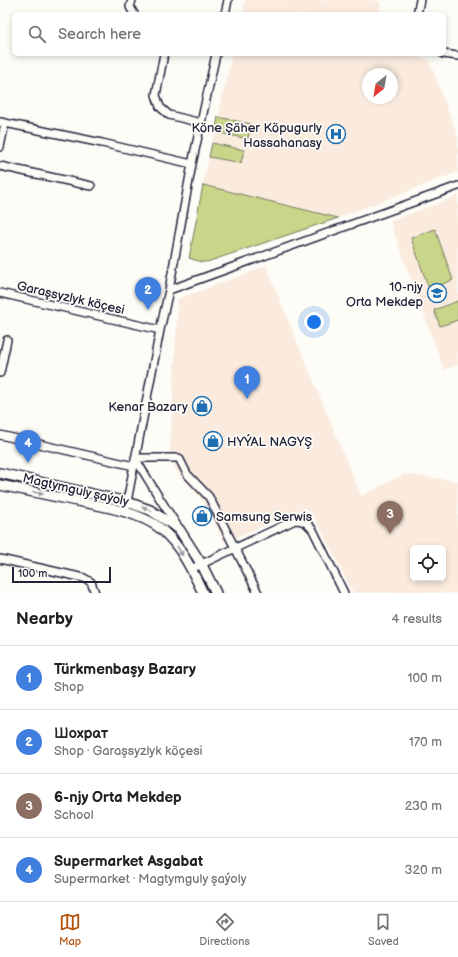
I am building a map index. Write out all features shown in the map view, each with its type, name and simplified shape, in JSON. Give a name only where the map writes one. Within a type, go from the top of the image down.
[{"type":"street","points":[[132,0],[130,7],[133,12]]},
{"type":"street","points":[[225,12],[228,0]]},
{"type":"street","points":[[417,12],[420,0]]},
{"type":"street","points":[[446,54],[458,56]]},
{"type":"street","points":[[164,56],[156,95],[160,107],[170,115],[201,123]]},
{"type":"street","points":[[125,512],[169,290],[192,164],[216,56]]},
{"type":"street","points":[[0,147],[2,122],[192,164]]},
{"type":"street","points":[[0,166],[91,186]]},
{"type":"street","points":[[169,290],[458,186]]},
{"type":"street","name":"Garaşsyzlyk köçesi","points":[[0,293],[160,330]]},
{"type":"street","points":[[0,373],[7,340]]},
{"type":"street","points":[[0,435],[134,466]]},
{"type":"street","points":[[136,458],[179,529]]},
{"type":"street","points":[[136,458],[179,458],[187,474],[209,497],[258,593]]},
{"type":"street","name":"Magtymguly şaýoly","points":[[0,473],[127,502],[150,510],[179,529],[202,565],[216,593]]},
{"type":"street","name":"Magtymguly şaýoly","points":[[0,485],[109,508],[146,520],[161,529],[176,544],[192,570],[203,593]]},
{"type":"street","points":[[192,570],[295,520],[302,520],[313,530],[344,593]]},
{"type":"street","points":[[0,559],[84,578],[91,582],[95,593]]},
{"type":"shaded area","points":[[245,0],[374,0],[381,4],[379,12],[243,12]]},
{"type":"shaded area","name":"Köne Şäher Köpugurly Hassahanasy","points":[[232,56],[410,56],[429,60],[458,137],[458,172],[338,218],[203,185]]},
{"type":"shaded area","name":"10-njy Orta Mekdep","points":[[458,196],[458,365],[444,370],[390,221]]},
{"type":"shaded area","points":[[266,266],[361,496],[404,474],[458,481],[458,593],[353,593],[316,520],[306,508],[224,542],[204,502],[175,469],[170,451],[178,299]]},
{"type":"green space","points":[[218,117],[251,124],[248,139],[215,132]]},
{"type":"green space","points":[[212,143],[244,150],[241,163],[209,157]]},
{"type":"green space","points":[[203,185],[338,218],[207,262],[201,262],[189,258]]},
{"type":"green space","points":[[435,229],[453,280],[429,289],[411,238]]},
{"type":"green space","points":[[458,301],[458,320],[440,326],[434,310]]},
{"type":"place","name":"Köne Şäher Köpugurly Hassahanasy","points":[[336,134]]},
{"type":"place","name":"10-njy Orta Mekdep","points":[[437,293]]},
{"type":"place","name":"Шохрат","points":[[148,310]]},
{"type":"place","name":"Türkmenbaşy Bazary","points":[[247,399]]},
{"type":"place","name":"Kenar Bazary","points":[[202,406]]},
{"type":"place","name":"HYÝAL NAGYŞ","points":[[213,441]]},
{"type":"place","name":"Supermarket Asgabat","points":[[28,463]]},
{"type":"place","name":"Samsung Serwis","points":[[202,516]]},
{"type":"place","name":"6-njy Orta Mekdep","points":[[390,534]]}]
